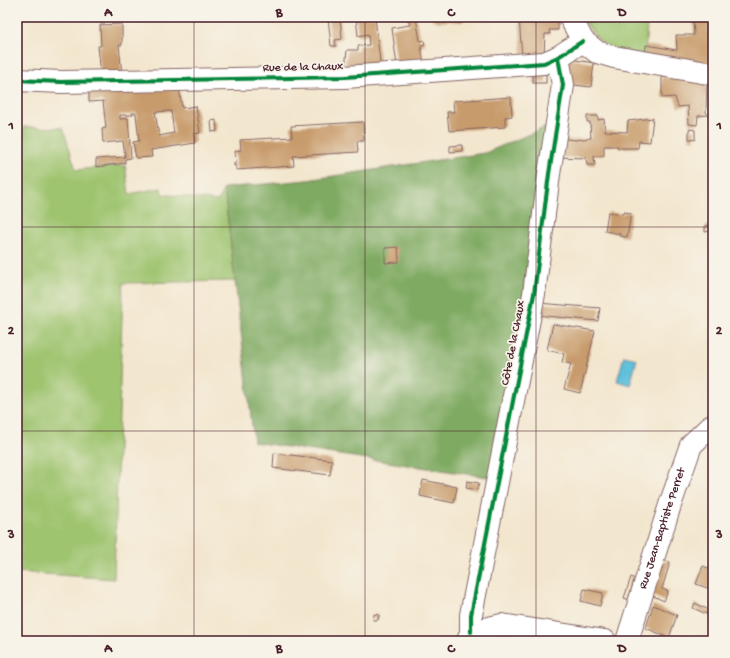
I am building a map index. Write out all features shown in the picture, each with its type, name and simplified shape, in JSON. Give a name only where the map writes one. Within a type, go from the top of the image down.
[{"type":"street","points":[[570,17],[583,41],[596,52],[614,58],[713,74]]},
{"type":"street","name":"Rue de la Chaux","points":[[17,80],[61,82],[344,77],[544,62],[558,57],[583,41]]},
{"type":"street","name":"Côte de la Chaux","points":[[469,636],[534,294],[563,85],[558,57]]},
{"type":"street","name":"Rue Jean-Baptiste Perret","points":[[627,641],[670,505],[691,445],[710,427],[713,426]]},
{"type":"street","points":[[469,636],[502,626],[605,641]]},
{"type":"green space","points":[[582,17],[626,17],[626,20],[647,23],[645,58],[610,48],[594,34]]},
{"type":"green space","points":[[551,125],[494,478],[254,442],[224,188],[307,180],[485,153]]},
{"type":"green space","points":[[24,127],[63,128],[76,170],[125,165],[129,194],[161,188],[162,194],[218,201],[224,188],[235,281],[123,283],[114,579],[17,572],[17,169],[20,169]]},
{"type":"water","points":[[624,356],[637,359],[630,385],[617,381]]},
{"type":"building","points":[[328,17],[340,17],[342,39],[335,40],[336,46],[331,46]]},
{"type":"building","points":[[356,17],[375,17],[380,62],[377,67],[345,69],[347,50],[358,50],[358,46],[369,45],[368,34],[358,36]]},
{"type":"building","points":[[407,17],[416,17],[420,41],[424,40],[425,45],[421,46],[424,64],[397,66],[392,28],[410,25]]},
{"type":"building","points":[[432,17],[464,17],[463,22],[439,22],[432,20]]},
{"type":"building","points":[[519,17],[536,17],[536,21],[558,21],[558,30],[549,30],[550,34],[545,34],[544,56],[522,57]]},
{"type":"building","points":[[693,17],[713,17],[713,70],[645,58],[646,45],[677,50],[676,35],[694,35]]},
{"type":"building","points":[[122,24],[122,45],[119,45],[122,75],[101,75],[98,46],[101,46],[100,25]]},
{"type":"building","points":[[569,59],[594,63],[591,87],[566,84]]},
{"type":"building","points":[[533,72],[546,72],[546,83],[533,83]]},
{"type":"building","points":[[662,77],[682,78],[707,82],[706,112],[708,115],[698,116],[697,125],[689,124],[688,106],[678,107],[675,97],[662,98]]},
{"type":"building","points":[[89,87],[179,87],[182,108],[196,106],[200,133],[194,134],[195,143],[151,150],[152,157],[136,158],[133,142],[139,141],[136,113],[132,113],[133,115],[120,115],[120,119],[128,118],[131,158],[125,159],[125,163],[96,167],[96,159],[125,157],[123,141],[103,143],[102,129],[106,128],[103,101],[89,102]],"holes":[[[171,111],[174,133],[159,136],[155,112]]]},
{"type":"building","points":[[511,97],[512,116],[505,117],[505,127],[449,131],[447,112],[454,112],[453,101]]},
{"type":"building","points":[[587,116],[598,116],[598,120],[604,119],[605,131],[627,132],[628,121],[653,118],[650,142],[639,141],[638,148],[604,146],[604,156],[594,156],[595,165],[587,165],[586,158],[555,157],[558,138],[575,140],[591,138],[590,122],[587,122]]},
{"type":"building","points":[[216,120],[217,131],[212,132],[211,121]]},
{"type":"building","points":[[363,122],[364,141],[357,141],[358,152],[293,156],[294,166],[236,170],[236,165],[234,166],[234,163],[236,163],[235,151],[241,150],[240,140],[292,137],[291,126]]},
{"type":"building","points":[[689,129],[695,130],[695,140],[689,139]]},
{"type":"building","points":[[462,145],[462,151],[450,152],[450,146]]},
{"type":"building","points":[[608,212],[623,214],[624,212],[631,213],[627,237],[605,231]]},
{"type":"building","points":[[711,225],[711,231],[705,232],[705,226]]},
{"type":"building","points":[[398,247],[399,262],[385,263],[385,248]]},
{"type":"building","points":[[538,303],[600,308],[598,321],[536,315]]},
{"type":"building","points":[[553,324],[595,331],[580,393],[564,389],[571,364],[562,362],[564,354],[547,350]]},
{"type":"building","points":[[274,453],[332,460],[330,475],[273,468]]},
{"type":"building","points":[[423,480],[457,487],[454,503],[420,496]]},
{"type":"building","points":[[467,481],[479,483],[477,490],[466,488]]},
{"type":"building","points":[[665,561],[670,562],[662,589],[668,591],[664,601],[651,595],[661,563]]},
{"type":"building","points":[[703,566],[713,570],[713,590],[696,584]]},
{"type":"building","points":[[631,577],[638,580],[632,601],[624,598]]},
{"type":"building","points":[[584,589],[603,593],[600,606],[581,601]]},
{"type":"building","points":[[695,603],[713,612],[713,617],[693,608]]},
{"type":"building","points":[[653,605],[677,615],[669,638],[646,628]]},
{"type":"building","points":[[374,614],[379,615],[378,620],[373,620]]},
{"type":"cycle path","points":[[17,80],[61,82],[345,77],[544,63],[558,57],[583,41]]},
{"type":"cycle path","points":[[471,632],[471,615],[534,294],[549,174],[563,85],[558,57]]}]
